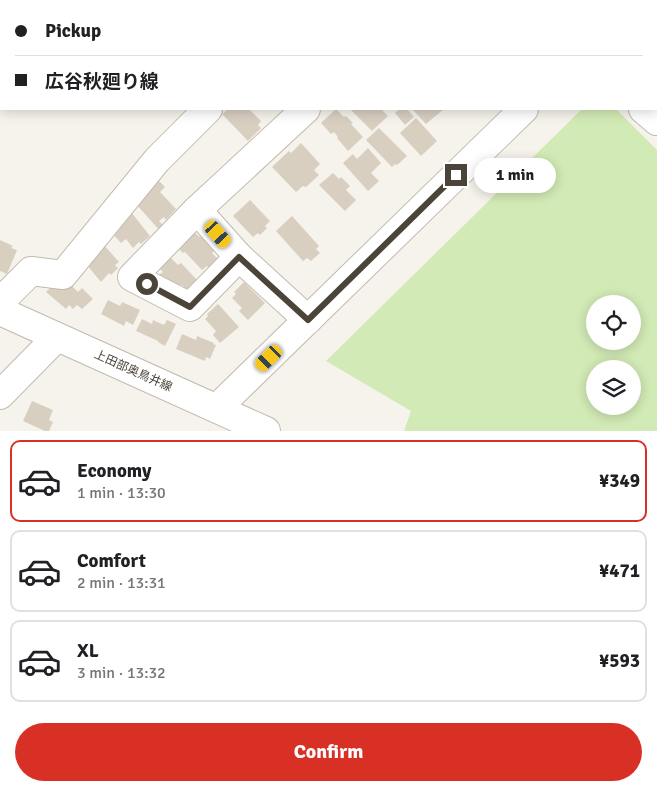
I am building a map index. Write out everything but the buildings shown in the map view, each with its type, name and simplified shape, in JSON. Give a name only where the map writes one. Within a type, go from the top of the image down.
[{"type":"street","points":[[0,302],[31,271],[63,275],[157,160],[207,110]]},
{"type":"street","points":[[239,257],[190,307],[132,277],[197,210],[305,110]]},
{"type":"street","points":[[217,408],[523,110]]},
{"type":"street","points":[[644,110],[657,122]]},
{"type":"street","points":[[197,210],[239,257],[308,320]]},
{"type":"street","name":"上田部奥鳥井線","points":[[0,311],[266,431]]},
{"type":"street","points":[[0,395],[56,337]]},
{"type":"green space","points":[[581,110],[617,110],[657,150],[657,431],[404,431],[411,411],[326,361]]},
{"type":"route","points":[[147,284],[190,307],[239,257],[308,320],[456,175]]}]
